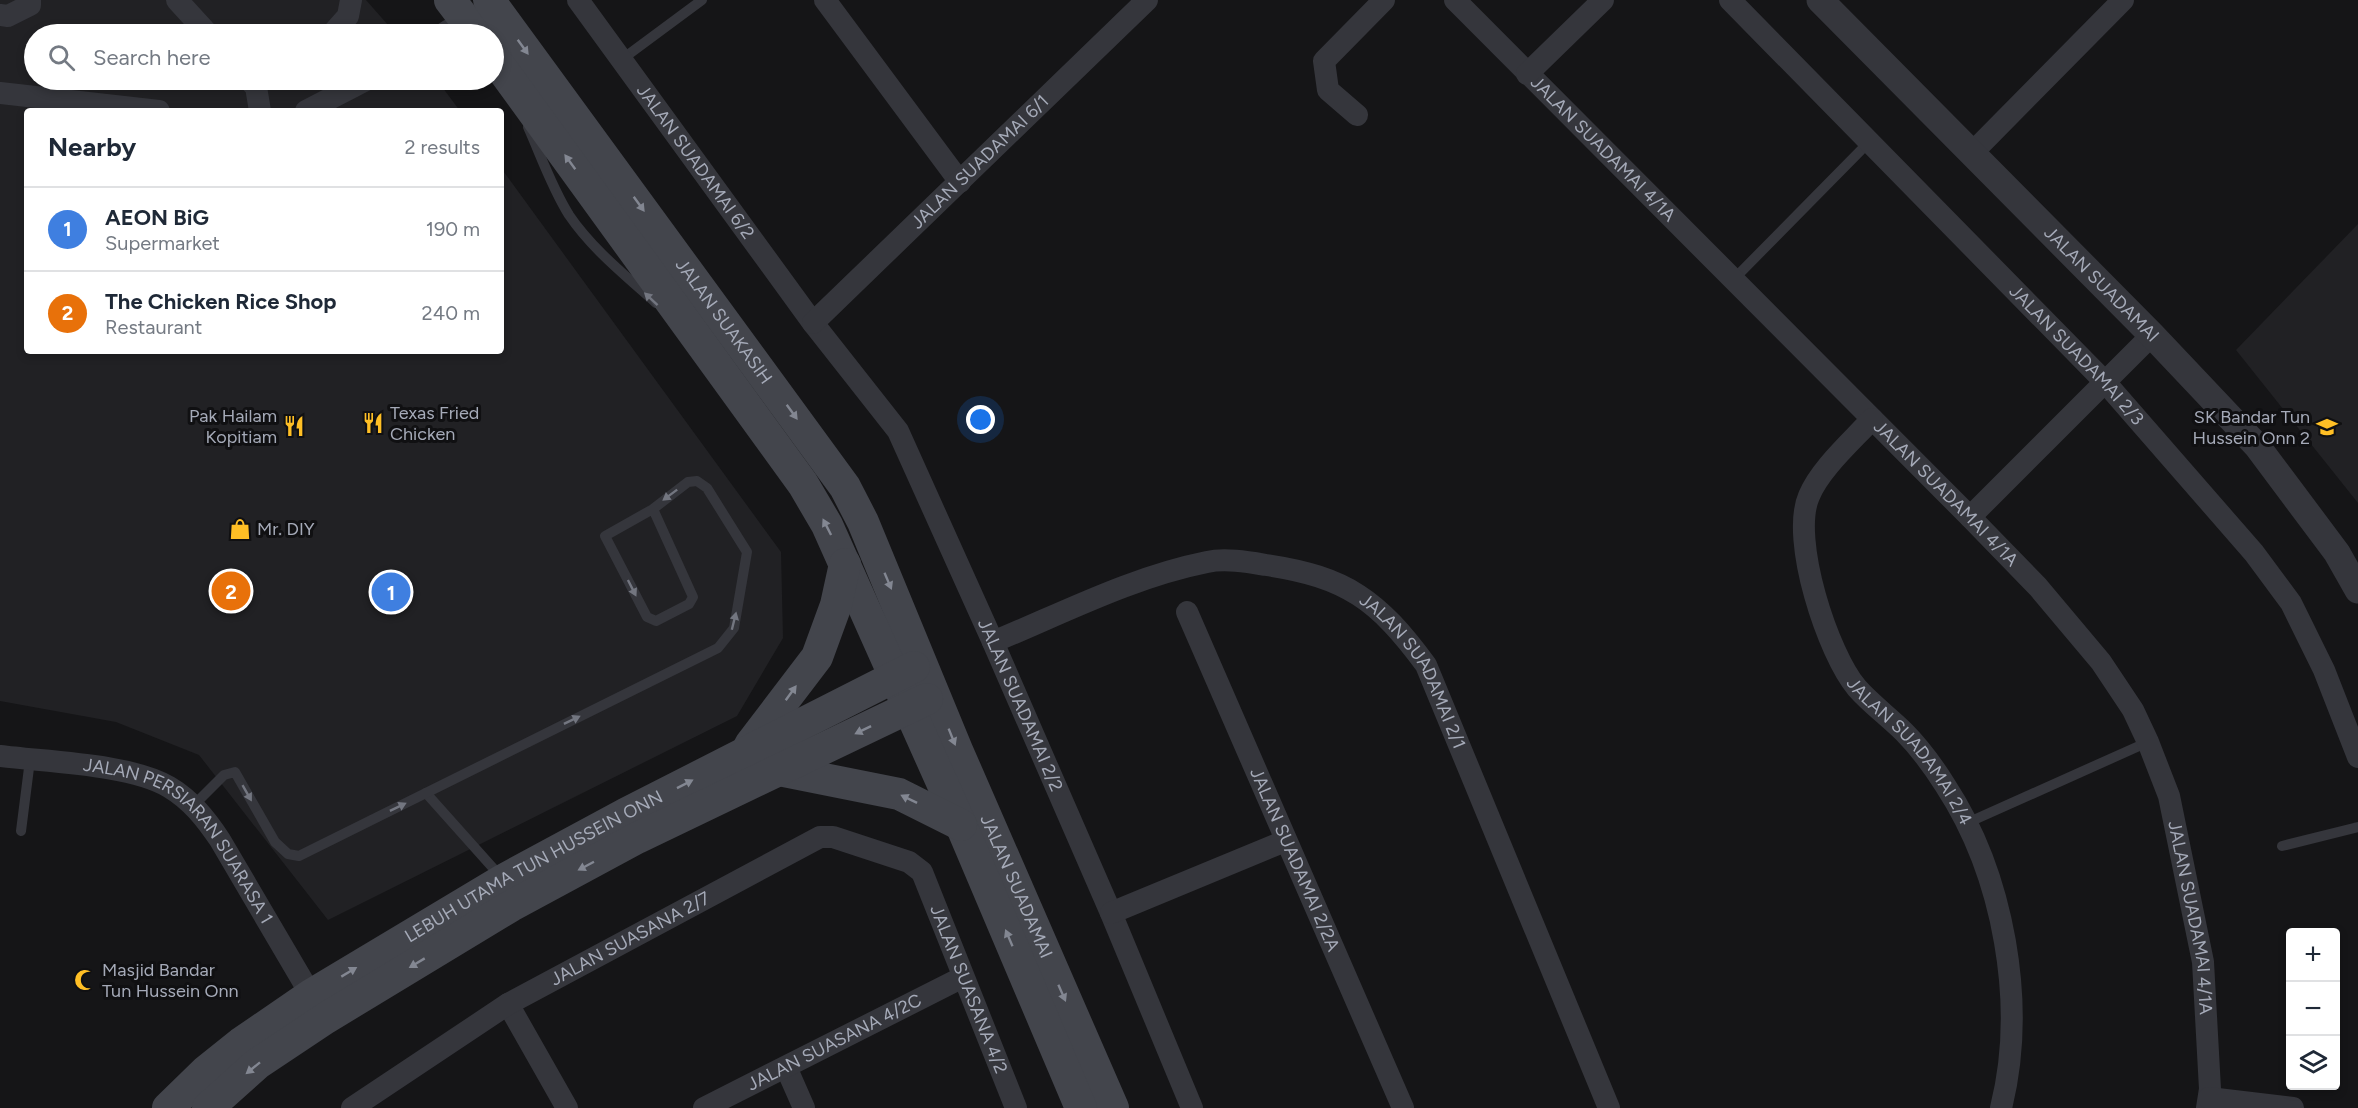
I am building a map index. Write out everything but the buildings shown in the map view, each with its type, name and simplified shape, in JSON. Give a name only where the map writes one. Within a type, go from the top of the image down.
[{"type":"main road","name":"JALAN SUAKASIH","points":[[504,66],[845,487],[863,522],[909,670]]},
{"type":"main road","name":"JALAN SUAKASIH","points":[[504,72],[803,484],[827,525],[844,564],[909,670]]},
{"type":"main road","points":[[742,755],[817,657],[836,605],[844,564]]},
{"type":"main road","name":"JALAN SUADAMAI","points":[[909,670],[1113,1108]]},
{"type":"main road","name":"LEBUH UTAMA TUN HUSSEIN ONN","points":[[168,1108],[206,1071],[241,1043],[311,995],[503,880],[625,814],[909,670]]},
{"type":"main road","name":"JALAN SUADAMAI","points":[[922,701],[961,825],[1081,1108]]},
{"type":"main road","name":"LEBUH UTAMA TUN HUSSEIN ONN","points":[[208,1108],[257,1064],[511,906],[637,838],[922,701]]},
{"type":"main road","points":[[779,770],[899,794],[961,825]]},
{"type":"street","points":[[0,15],[8,16],[30,5],[30,0]]},
{"type":"street","points":[[177,0],[199,24]]},
{"type":"street","points":[[341,24],[348,16],[351,0]]},
{"type":"street","name":"JALAN SUADAMAI 6/2","points":[[578,0],[813,323]]},
{"type":"street","points":[[825,0],[960,182]]},
{"type":"street","name":"JALAN SUADAMAI 6/1","points":[[813,323],[1147,0]]},
{"type":"street","points":[[1357,115],[1328,90],[1324,61],[1384,0]]},
{"type":"street","name":"JALAN SUADAMAI 4/1A","points":[[1455,0],[1970,517],[2038,587],[2101,662],[2133,710],[2169,796],[2203,962],[2210,1089],[2208,1103]]},
{"type":"street","points":[[1527,74],[1603,0]]},
{"type":"street","name":"JALAN SUADAMAI 2/3","points":[[1730,0],[2105,382],[2254,553],[2291,603],[2324,670],[2358,757]]},
{"type":"street","name":"JALAN SUADAMAI","points":[[1820,0],[2152,335],[2257,446],[2337,553],[2358,590]]},
{"type":"street","points":[[1971,154],[2123,0]]},
{"type":"street","points":[[260,90],[260,108]]},
{"type":"street","points":[[312,108],[347,90]]},
{"type":"street","points":[[0,93],[129,108]]},
{"type":"street","name":"JALAN SUADAMAI 2/2","points":[[813,323],[898,431],[1112,913],[1192,1108]]},
{"type":"street","points":[[1970,517],[2152,335]]},
{"type":"street","name":"JALAN SUADAMAI 2/4","points":[[1872,419],[1822,475],[1808,496],[1803,524],[1806,559],[1812,586],[1841,664],[1858,690],[1914,743],[1947,787],[1984,860],[2004,941],[2012,1015],[2010,1049],[2001,1108]]},
{"type":"street","name":"JALAN SUADAMAI 2/1","points":[[993,642],[1147,578],[1209,561],[1251,562],[1330,579],[1383,612],[1426,665],[1609,1108]]},
{"type":"street","name":"JALAN SUADAMAI 2/2A","points":[[1187,612],[1403,1108]]},
{"type":"street","name":"JALAN PERSIARAN SUARASA 1","points":[[0,756],[124,771],[167,786],[193,806],[220,840],[311,995]]},
{"type":"street","name":"JALAN SUASANA 2/7","points":[[352,1108],[508,1004],[820,837],[833,837],[909,862],[922,872]]},
{"type":"street","points":[[1112,913],[1285,841]]},
{"type":"street","name":"JALAN SUASANA 4/2","points":[[922,872],[1016,1108]]},
{"type":"street","name":"JALAN SUASANA 4/2C","points":[[704,1108],[963,976]]},
{"type":"street","points":[[508,1004],[567,1108]]},
{"type":"street","points":[[786,1067],[804,1108]]},
{"type":"street","points":[[2208,1103],[2293,1108]]},
{"type":"lane","points":[[621,60],[702,0]]},
{"type":"lane","points":[[1734,279],[1869,142]]},
{"type":"lane","points":[[193,806],[224,775],[235,772],[275,842],[288,854],[299,856],[717,648],[734,628],[747,552],[706,488],[698,481],[688,482],[653,509],[605,536],[647,617],[656,621],[689,604],[693,597],[653,509]]},
{"type":"lane","points":[[1967,823],[2148,742]]},
{"type":"lane","points":[[21,831],[30,760]]},
{"type":"lane","points":[[426,793],[503,880]]},
{"type":"lane","points":[[2282,846],[2358,827]]},
{"type":"shaded area","points":[[0,0],[366,0],[387,24],[24,24],[24,90],[444,90],[458,108],[24,108],[24,354],[504,354],[504,172],[781,552],[783,638],[737,716],[328,920],[199,755],[116,722],[0,701]]},
{"type":"shaded area","name":"SK Bandar Tun Hussein Onn 2","points":[[2358,224],[2358,503],[2236,350]]},
{"type":"place","name":"Texas Fried Chicken","points":[[373,423]]},
{"type":"place","name":"Pak Hailam Kopitiam","points":[[294,426]]},
{"type":"place","name":"SK Bandar Tun Hussein Onn 2","points":[[2327,427]]},
{"type":"place","name":"Mr. DIY","points":[[240,529]]},
{"type":"place","name":"The Chicken Rice Shop","points":[[231,591]]},
{"type":"place","name":"AEON BiG","points":[[391,592]]},
{"type":"place","name":"Masjid Bandar Tun Hussein Onn","points":[[85,980]]}]
